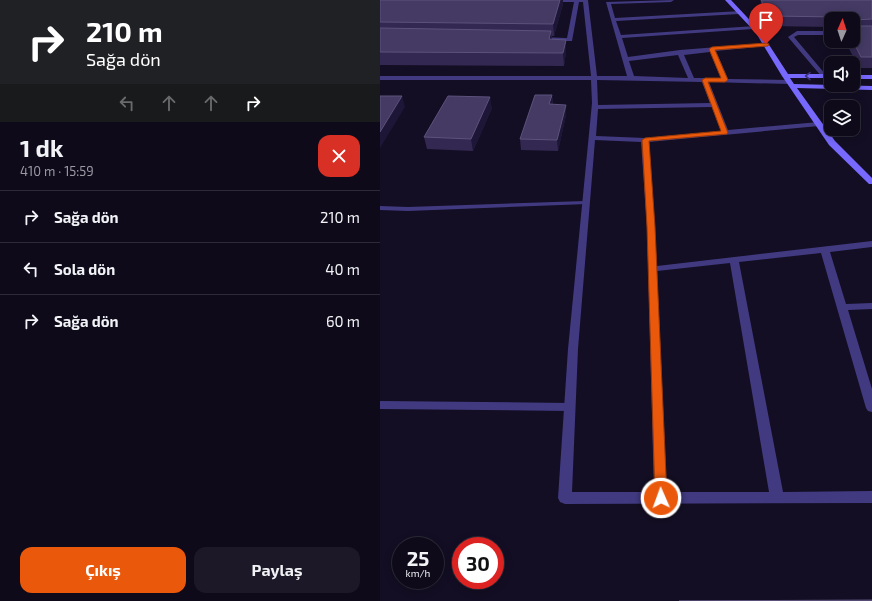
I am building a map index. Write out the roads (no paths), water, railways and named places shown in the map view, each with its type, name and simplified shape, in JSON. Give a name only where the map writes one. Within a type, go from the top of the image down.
[{"type":"street","points":[[554,0],[584,0],[594,78],[594,107],[573,349],[565,498],[872,497]]},
{"type":"street","points":[[530,39],[570,40],[576,0]]},
{"type":"street","points":[[631,78],[608,3],[671,0]]},
{"type":"street","points":[[728,0],[753,27],[766,44],[789,81],[832,143],[871,179]]},
{"type":"street","points":[[614,20],[739,12]]},
{"type":"street","points":[[619,37],[753,27]]},
{"type":"street","points":[[824,33],[797,33],[791,37],[824,72]]},
{"type":"street","points":[[626,59],[680,52],[766,44]]},
{"type":"street","points":[[712,49],[725,80]]},
{"type":"street","points":[[680,52],[692,80]]},
{"type":"street","points":[[789,81],[824,77]]},
{"type":"street","points":[[860,77],[872,77]]},
{"type":"street","points":[[380,78],[631,78],[789,81],[872,88]]},
{"type":"street","points":[[705,80],[725,133]]},
{"type":"street","points":[[594,107],[714,105]]},
{"type":"street","points":[[591,138],[645,140],[819,124]]},
{"type":"street","points":[[645,140],[652,269],[661,498]]},
{"type":"street","points":[[652,269],[872,244]]},
{"type":"street","points":[[825,249],[870,392],[872,408]]},
{"type":"street","points":[[734,259],[777,497]]},
{"type":"street","points":[[842,306],[872,306]]},
{"type":"lane","points":[[380,208],[408,209],[585,203]]},
{"type":"lane","points":[[380,405],[570,408]]}]
